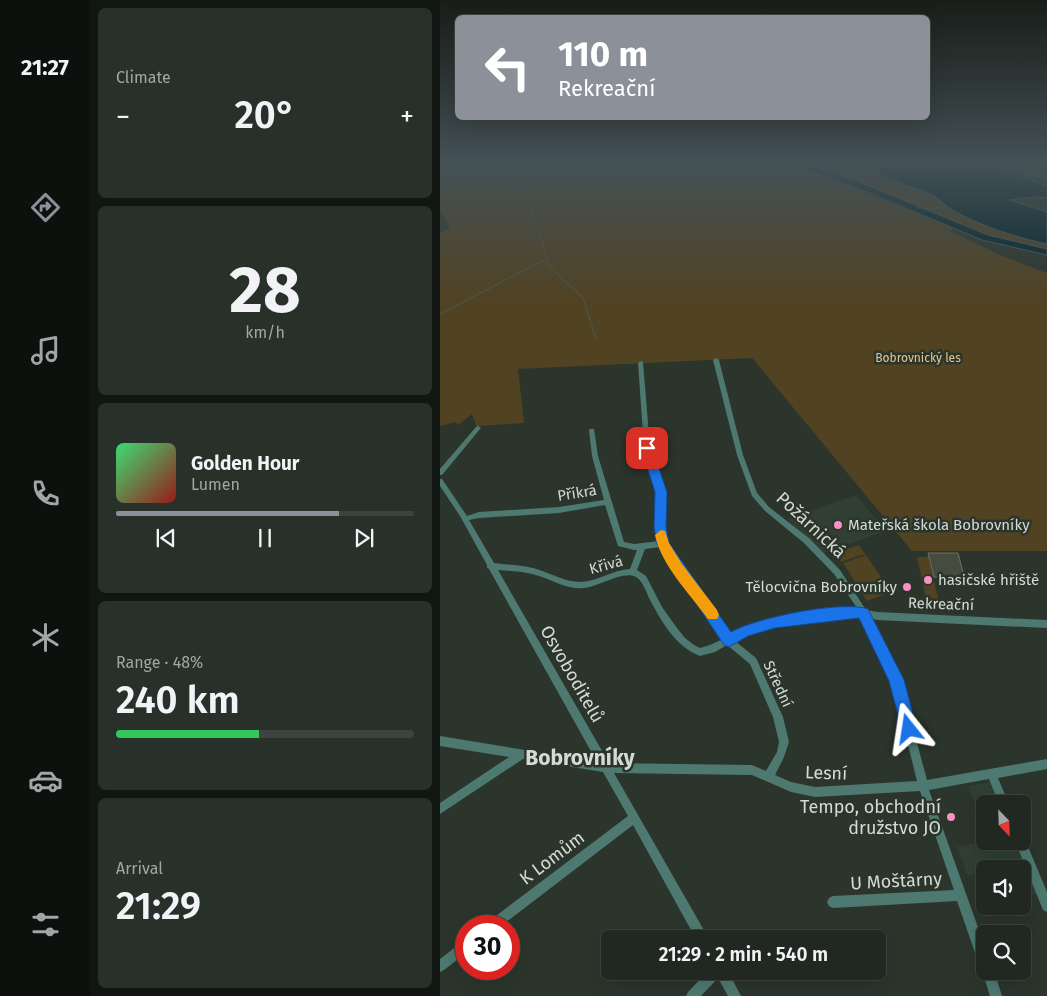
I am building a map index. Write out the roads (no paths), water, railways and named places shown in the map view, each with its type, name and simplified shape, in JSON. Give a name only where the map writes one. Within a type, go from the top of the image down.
[{"type":"street","name":"Požárnická","points":[[716,360],[740,455],[754,494],[767,509],[822,555],[848,587],[864,613],[896,680],[923,786],[976,938]]},
{"type":"street","name":"Střední","points":[[641,363],[647,448],[661,492],[660,527],[663,544],[729,641],[752,661],[783,730],[784,742],[781,754],[769,776]]},
{"type":"street","points":[[440,473],[478,428]]},
{"type":"street","points":[[592,430],[595,456],[608,502]]},
{"type":"street","name":"Osvoboditelů","points":[[440,480],[698,930]]},
{"type":"street","name":"Příkrá","points":[[464,519],[479,515],[559,510],[608,502],[619,542],[627,547],[663,544]]},
{"type":"street","points":[[633,572],[642,546]]},
{"type":"street","name":"Křivá","points":[[490,566],[529,570],[570,584],[598,582],[618,574],[633,572],[643,578],[677,635],[692,648]]},
{"type":"street","name":"Rekreační","points":[[692,648],[704,652],[729,641],[744,631],[775,622],[854,611],[877,616],[1047,624]]},
{"type":"street","name":"Lesní","points":[[440,741],[606,768],[752,770],[791,787],[815,792],[923,786],[1047,764]]},
{"type":"street","points":[[440,809],[521,755]]},
{"type":"street","points":[[992,774],[1000,795]]},
{"type":"street","name":"K Lomům","points":[[506,915],[634,818]]},
{"type":"street","points":[[1024,850],[1047,906]]},
{"type":"street","name":"U Moštárny","points":[[833,902],[961,895]]},
{"type":"street","points":[[440,966],[455,954]]},
{"type":"street","points":[[692,996],[708,980]]},
{"type":"street","points":[[726,980],[735,996]]},
{"type":"street","points":[[991,980],[996,996]]},
{"type":"water","points":[[909,209],[926,209],[988,235],[1047,249],[1047,255],[982,240]]},
{"type":"water","points":[[951,209],[1039,209],[1047,212],[1047,244],[986,226]]},
{"type":"waterway","points":[[532,209],[529,218],[541,236],[549,266],[583,298],[596,339]]},
{"type":"waterway","points":[[440,314],[546,259]]},
{"type":"place","name":"Mateřská škola Bobrovníky","points":[[838,525]]},
{"type":"place","name":"hasičské hřiště","points":[[928,580]]},
{"type":"place","name":"Tělocvična Bobrovníky","points":[[907,587]]},
{"type":"place","name":"Tempo, obchodní družstvo JO","points":[[951,817]]},
{"type":"district","name":"Bobrovníky","points":[[580,758]]},
{"type":"park label","name":"Bobrovnický les","points":[[918,358]]}]
